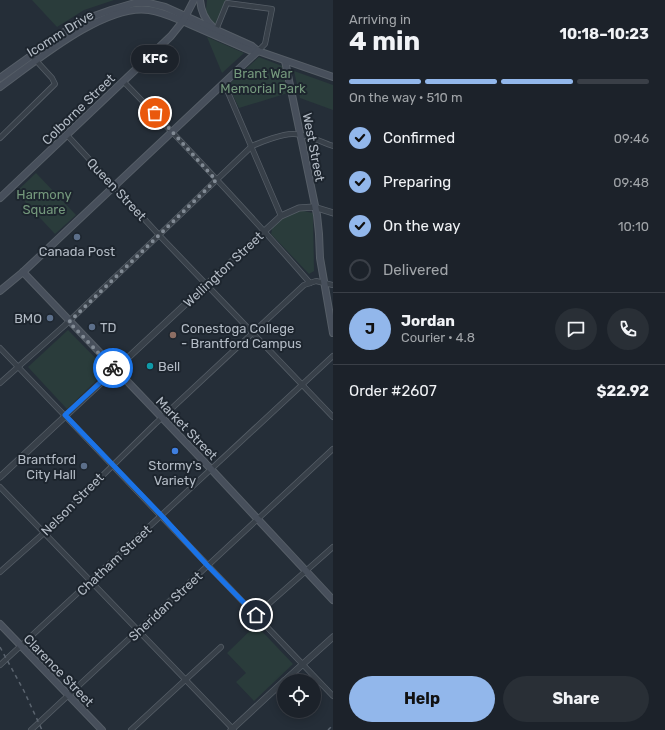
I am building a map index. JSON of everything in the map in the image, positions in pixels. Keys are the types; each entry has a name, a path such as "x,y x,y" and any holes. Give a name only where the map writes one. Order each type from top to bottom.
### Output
{"main road":[{"name":"Colborne Street","path":"0,198 171,36 185,19 194,0"},
{"path":"200,0 204,18 216,30"},
{"name":"Icomm Drive","path":"0,78 83,20 111,10 135,3 149,3 165,7 185,19"},
{"name":"Icomm Drive","path":"0,87 90,25 118,14 136,10 149,10 185,19"},
{"path":"185,19 216,30 252,46 258,51"},
{"path":"185,19 249,50 258,51 332,75"},
{"path":"0,291 23,272 258,51"},
{"name":"West Street","path":"285,61 319,234 320,258 333,333"},
{"name":"Market Street","path":"23,272 69,322 211,469 305,572 333,600"},
{"name":"Clarence Street","path":"0,624 102,730"}],"street":[{"path":"216,30 227,4 272,9 265,44 258,51"},
{"path":"0,138 55,84 52,78 31,55"},
{"path":"123,81 173,132 265,231 310,283 316,281 333,285"},
{"path":"224,83 281,216"},
{"path":"0,383 69,322 252,146 260,142 292,133 300,134 333,146"},
{"name":"Queen Street","path":"67,134 159,235 333,417"},
{"path":"314,207 333,213"},
{"name":"Wellington Street","path":"0,477 281,216 299,208 314,207"},
{"name":"Nelson Street","path":"0,572 44,533 112,465 252,333 304,285 310,283"},
{"path":"0,348 333,696"},
{"name":"Chatham Street","path":"0,665 333,356"},
{"name":"Sheridan Street","path":"31,730 333,449"},
{"path":"0,487 232,730 277,688"},
{"path":"256,615 333,547"},
{"path":"292,674 333,637"},
{"path":"131,730 222,647"}],"green space":[{"path":"32,0 114,0 84,10 57,27"},
{"path":"207,0 227,0 216,25 207,18"},
{"path":"207,37 244,53 222,73"},
{"name":"Brant War Memorial Park","path":"259,57 282,66 288,93 239,108 228,85"},
{"path":"294,71 333,85 333,110 300,98"},
{"name":"Harmony Square","path":"36,173 76,215 55,234 16,192"},
{"path":"300,210 313,213 314,271 309,274 271,234 273,225 283,218"},
{"path":"68,330 107,370 67,409 28,367"},
{"path":"256,625 293,664 282,674 277,674 277,679 254,701 236,682 246,673 227,653"}],"railway":[{"path":"0,647 24,691 42,730"},
{"path":"328,730 333,725"}],"way so far":[{"path":"113,368 69,322 216,180 155,113"}],"place":[{"name":"KFC","path":"155,113"},
{"name":"Canada Post","path":"77,237"},
{"name":"BMO","path":"50,318"},
{"name":"TD","path":"92,327"},
{"name":"Conestoga College - Brantford Campus","path":"173,335"},
{"name":"Bell","path":"150,366"},
{"name":"Stormy's Variety","path":"175,451"},
{"name":"Brantford City Hall","path":"84,466"}],"route":[{"path":"113,368 115,369 65,415 256,615"}]}
